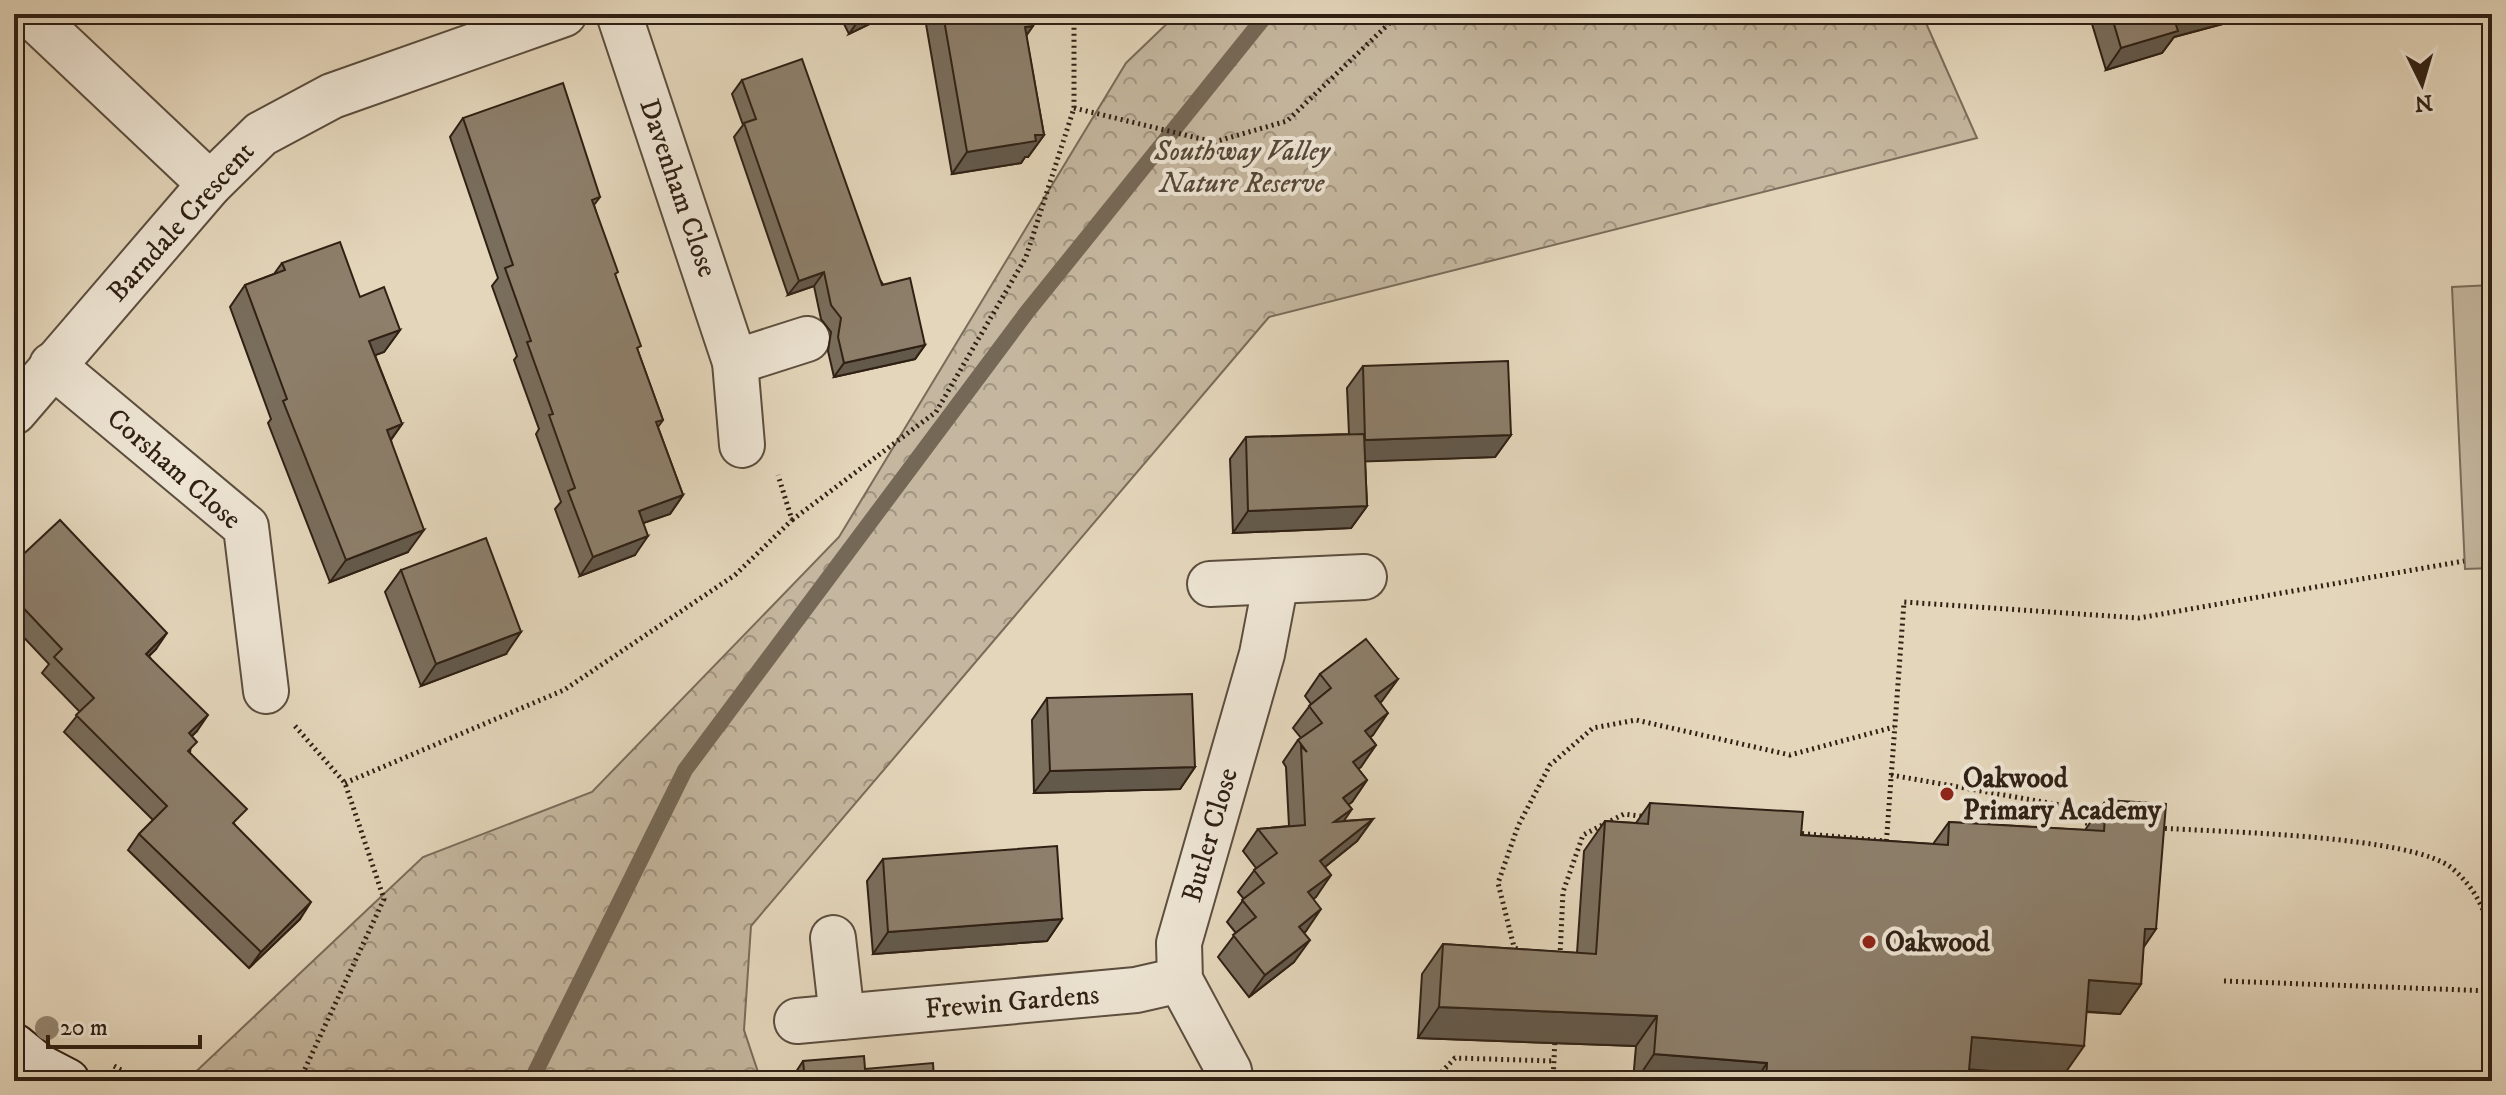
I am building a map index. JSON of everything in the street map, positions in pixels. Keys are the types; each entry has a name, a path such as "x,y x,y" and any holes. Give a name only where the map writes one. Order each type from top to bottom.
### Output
{"street":[{"path":"30,14 210,184"},
{"name":"Barndale Crescent","path":"14,412 210,184 261,134 332,96 564,14"},
{"name":"Davenham Close","path":"619,14 735,362 742,445"},
{"path":"735,362 807,339"},
{"name":"Corsham Close","path":"52,365 246,527 266,691"},
{"path":"1210,584 1364,577"},
{"name":"Butler Close","path":"1231,1081 1229,1071 1180,980 1179,943 1262,654 1276,581"},
{"path":"833,938 842,1017"},
{"name":"Frewin Gardens","path":"797,1021 1136,990 1180,980"},
{"path":"14,1046 40,1067 67,1081"}],"path":[{"path":"345,783 564,690 735,575 792,520 936,412 1026,257 1074,108 1074,14"},
{"path":"1074,108 1214,142 1287,121 1399,14"},
{"path":"742,445 768,442 792,520"},
{"path":"1885,857 1904,602 2139,618 2464,561"},
{"path":"266,691 345,783 384,899 303,1073 304,1081"},
{"path":"1526,955 1514,947 1498,883 1518,826 1550,765 1593,728 1636,720 1790,755 1894,727"},
{"path":"1891,775 2083,809 2084,823 2100,824"},
{"path":"1559,963 1563,892 1583,835 1624,814 1655,818"},
{"path":"2146,827 2393,846 2451,867 2484,905 2492,936"},
{"path":"1794,833 1886,841"},
{"path":"2224,981 2492,991"},
{"path":"1553,1081 1556,1033"},
{"path":"1433,1081 1455,1058 1554,1061"}],"green space":[{"name":"Southway Valley Nature Reserve","path":"1177,14 1922,14 1977,138 1269,317 751,926 744,1030 761,1081 186,1081 423,857 592,792 839,537 1126,63"},
{"path":"2492,285 2492,568 2465,569 2452,287"}],"building":[{"path":"943,14 1031,14 1033,26 1025,27 1044,135 1035,135 1036,141 967,152"},
{"path":"2111,14 2193,14 2174,19 2178,31 2121,48"},
{"path":"802,59 882,285 910,278 925,345 844,363 838,337 841,318 831,305 824,272 799,281 744,123 756,119 742,80"},
{"path":"563,83 600,197 592,200 641,346 637,348 663,420 656,422 683,495 639,511 648,536 593,557 568,491 575,488 527,342 531,341 505,268 513,265 463,118"},
{"path":"340,242 360,297 384,287 400,330 369,341 402,424 387,430 424,530 346,560 283,401 287,399 245,285 285,270 282,263"},
{"path":"1508,361 1511,435 1365,440 1363,366"},
{"path":"1364,434 1367,506 1248,511 1246,437"},
{"path":"60,520 167,633 146,654 208,715 189,733 197,742 188,751 247,809 233,823 311,902 261,952 139,834 167,806 76,715 94,698 54,657 62,649 14,598 14,563"},
{"path":"486,538 521,632 436,664 401,570"},
{"path":"1366,639 1398,679 1375,696 1388,713 1365,731 1376,745 1353,762 1367,780 1343,798 1352,809 1334,822 1373,819 1320,861 1331,875 1308,892 1321,909 1299,927 1310,940 1265,975 1233,935 1256,917 1242,900 1264,883 1254,870 1277,853 1258,829 1305,825 1301,746 1307,752 1298,740 1322,723 1309,706 1331,688 1320,674"},
{"path":"1192,694 1195,767 1050,771 1047,698"},
{"name":"Oakwood","path":"2106,800 2166,804 2156,929 2145,929 2141,984 2089,980 2084,1046 1972,1037 1968,1081 1766,1081 1767,1063 1654,1054 1657,1016 1439,1007 1443,944 1596,954 1605,821 1648,824 1650,803 1803,812 1801,835 1948,845 1949,822 2104,831"},
{"path":"1057,846 1062,919 888,932 883,859"},
{"path":"864,1056 865,1069 933,1063 934,1080 1006,1073 1007,1081 805,1081 803,1061"}],"waterway":[{"path":"531,1081 685,770 1027,312 1267,14"}],"place":[{"name":"Oakwood Primary Academy","path":"1947,794"},
{"name":"Oakwood","path":"1869,942"}]}
